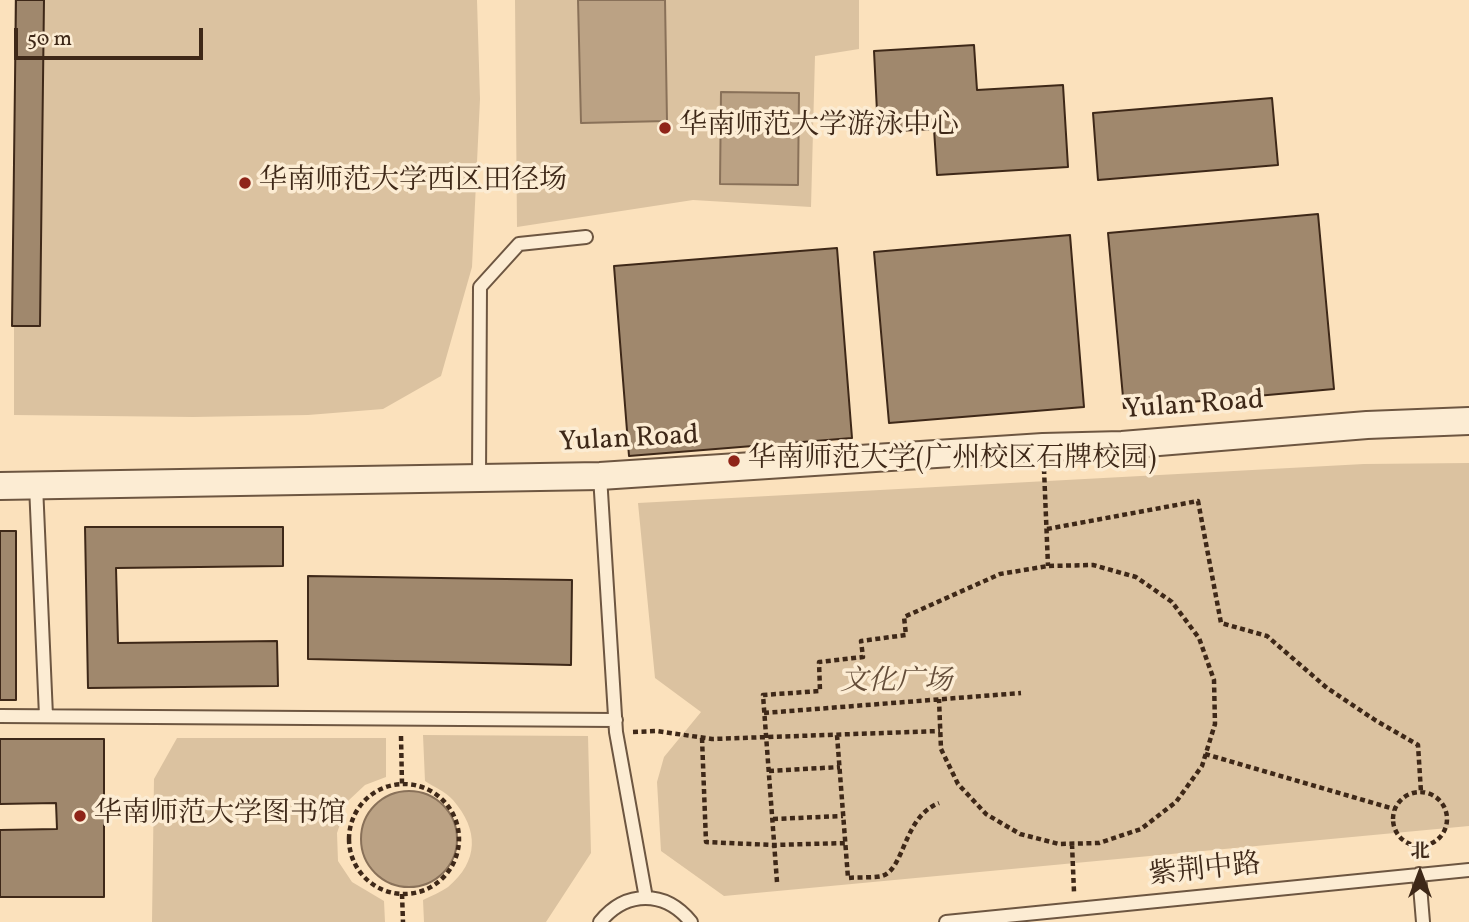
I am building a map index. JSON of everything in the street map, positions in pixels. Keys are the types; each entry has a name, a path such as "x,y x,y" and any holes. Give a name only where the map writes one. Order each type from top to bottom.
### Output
{"street":[{"name":"Yulan Road","path":"0,486 600,476 1043,447 1122,445 1367,425 1469,421"}],"lane":[{"path":"479,478 480,288 519,244 586,237"},
{"path":"600,476 616,726 646,898"},
{"path":"36,485 46,716"},
{"path":"0,716 401,718 616,726"},
{"name":"紫荆中路","path":"946,922 1075,916 1469,870"},
{"path":"1419,874 1423,922"},
{"path":"600,922 612,908 628,900 646,898 665,901 682,911 691,922"}],"path":[{"path":"1043,447 1048,566"},
{"path":"1047,529 1198,500 1221,624 1267,636 1327,688 1418,745 1421,792"},
{"path":"777,882 763,695 820,691 819,662 863,657 861,641 906,635 904,617 1000,574 1048,566 1093,565 1136,577 1172,603 1199,638 1214,680 1215,724 1202,766 1176,802 1141,829 1099,843 1059,844 1020,834 985,814 958,785 940,749 939,698"},
{"path":"764,713 1021,693"},
{"path":"401,718 402,785"},
{"path":"616,726 712,739 940,731"},
{"path":"837,735 848,878 882,876 894,868 917,818 939,803"},
{"path":"702,738 706,842 774,845 845,843"},
{"path":"1205,754 1394,809"},
{"path":"769,771 840,767"},
{"path":"420,786 436,794 449,806 457,822 460,839 457,857 449,872 436,885 420,892 402,894 386,891 371,883 359,871 351,856 351,823 370,796 386,788 420,786"},
{"path":"1421,792 1437,798 1442,804 1446,811 1446,828 1435,842 1418,847 1409,845 1396,834 1392,817 1394,809 1405,796 1421,792"},
{"path":"773,819 843,816"},
{"path":"1072,844 1075,916"},
{"path":"402,894 403,922"}],"green space":[{"name":"华南师范大学西区田径场","path":"14,0 477,0 480,99 472,267 441,376 383,409 308,415 193,417 14,415"},
{"name":"华南师范大学游泳中心","path":"515,0 859,0 859,49 815,56 811,207 693,200 517,227"},
{"name":"文化广场","path":"1469,463 1469,826 724,896 661,851 657,782 664,757 701,712 655,678 638,503 1364,464"},
{"path":"423,735 588,736 591,853 546,922 424,922 423,900 445,889 458,877 466,867 472,845 468,823 462,811 450,797 425,781"},
{"path":"177,738 386,738 386,777 365,785 348,801 337,833 338,861 352,882 384,901 385,922 152,922 154,779"}],"shaded area":[{"path":"578,0 665,0 667,121 581,123"},
{"path":"721,92 799,93 798,185 720,184"},
{"path":"409,791 427,795 443,805 453,821 457,839 453,857 443,873 427,883 409,887 391,883 375,873 365,857 361,839 365,821 375,805 391,795"}],"building":[{"path":"16,0 44,0 40,326 12,326"},
{"path":"974,45 977,90 1063,85 1068,167 937,175 934,129 878,132 874,51"},
{"path":"1272,98 1278,165 1098,180 1093,113"},
{"path":"1318,214 1334,389 1124,408 1108,233"},
{"path":"1070,235 1084,407 889,423 874,252"},
{"path":"837,248 852,438 629,456 614,266"},
{"path":"85,527 283,527 283,566 116,568 118,643 277,641 278,686 88,688"},
{"path":"0,531 16,531 16,700 0,700"},
{"path":"308,576 572,580 571,665 308,659"},
{"name":"华南师范大学图书馆","path":"0,739 104,739 104,897 0,897 0,830 57,829 56,803 0,804"}],"place":[{"name":"华南师范大学游泳中心","path":"665,128"},
{"name":"华南师范大学西区田径场","path":"245,183"},
{"name":"华南师范大学(广州校区石牌校园)","path":"734,461"},
{"name":"华南师范大学图书馆","path":"80,816"}]}
